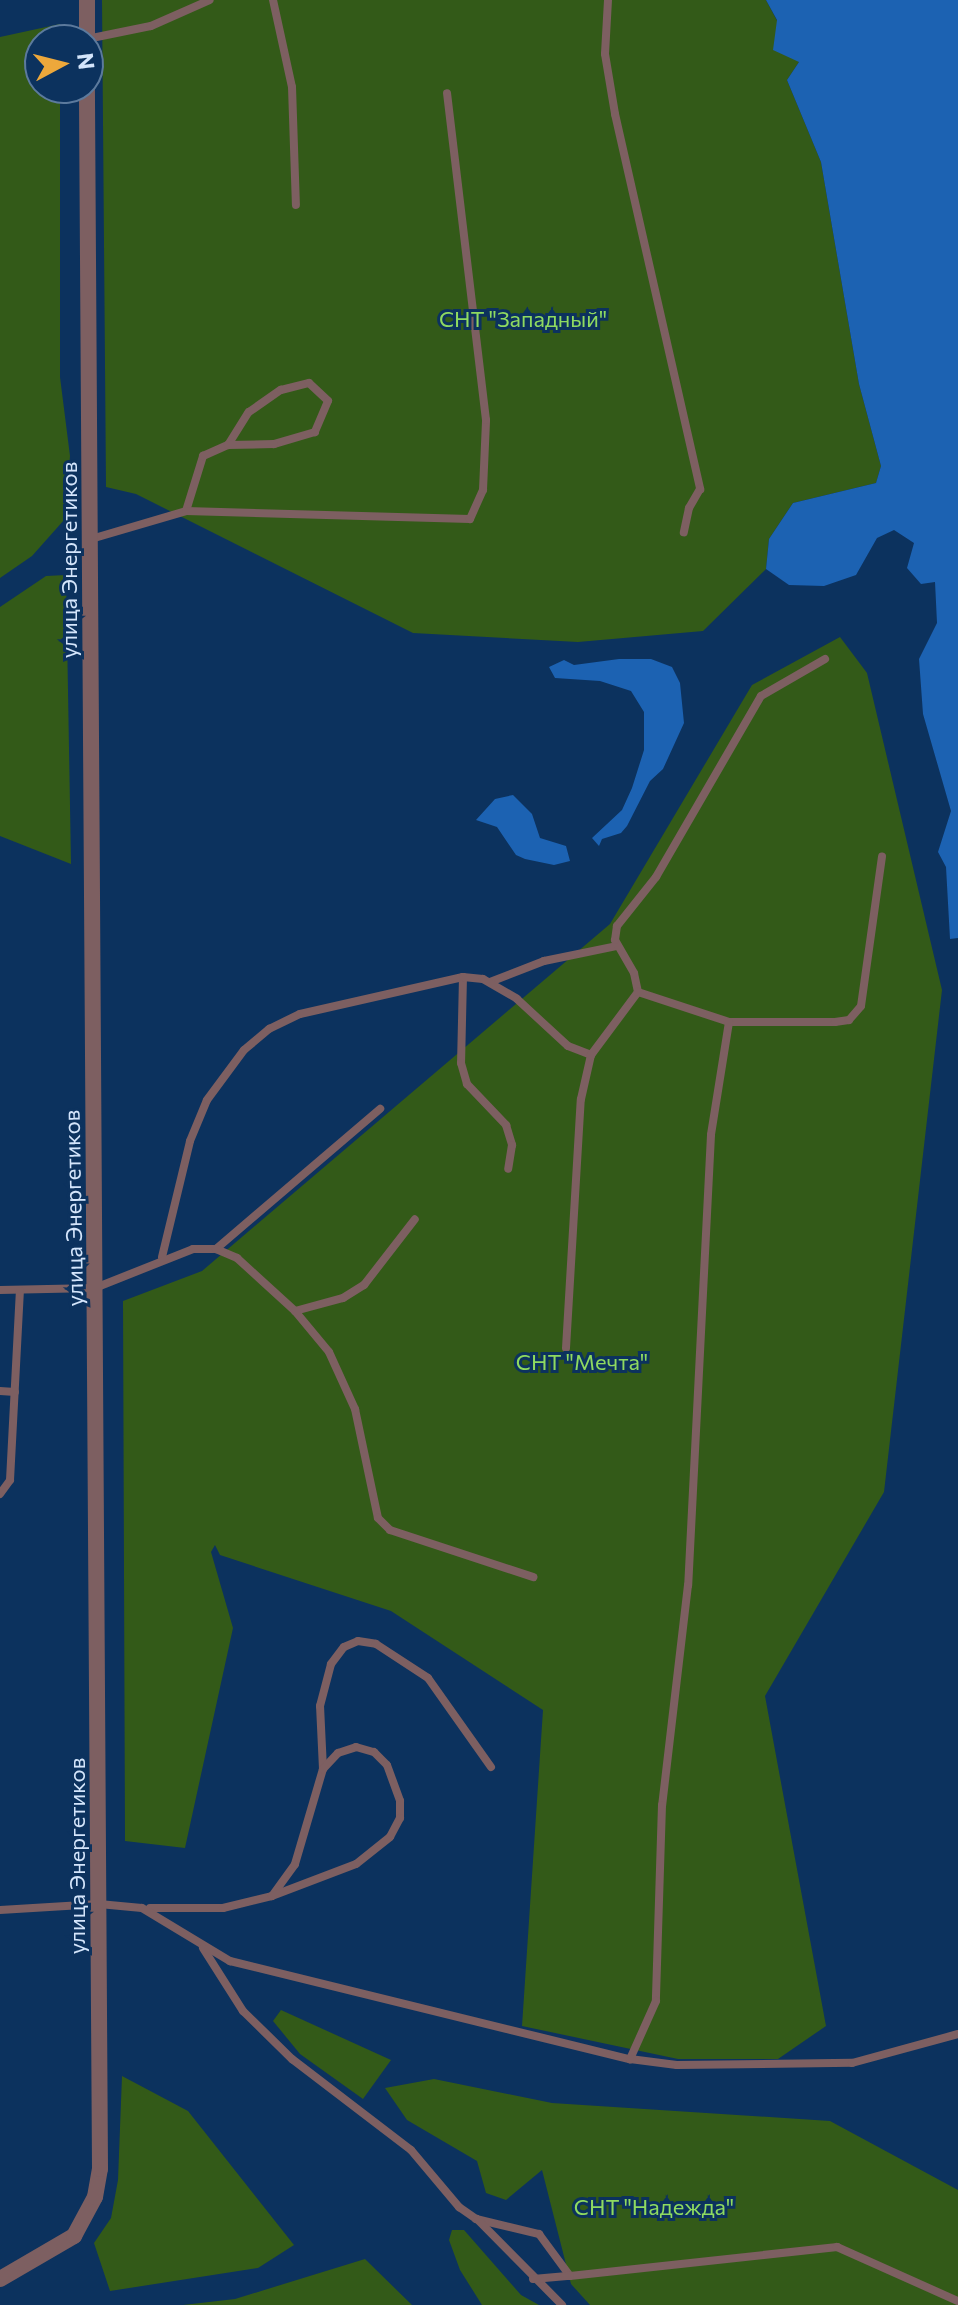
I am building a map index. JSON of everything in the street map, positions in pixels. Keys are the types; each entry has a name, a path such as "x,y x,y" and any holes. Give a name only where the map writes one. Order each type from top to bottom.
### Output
{"street":[{"path":"87,0 87,24"},
{"name":"улица Энергетиков","path":"0,2279 74,2236 95,2197 101,2087 87,104"}],"lane":[{"path":"104,36 151,26 210,0"},
{"path":"273,0 292,87 296,205"},
{"path":"608,0 605,54 615,114 700,489 689,508 684,532"},
{"path":"90,539 186,511 470,519 483,490 486,420 447,93"},
{"path":"186,511 203,456 228,445 274,444 315,432 328,401 309,383 281,390 249,412 228,445"},
{"path":"566,1348 581,1099 591,1055 638,992 634,973 617,946 617,926 656,877 750,711 774,686 825,659"},
{"path":"638,992 729,1022 849,1020 861,1006 882,856"},
{"path":"490,982 544,961 617,946"},
{"path":"162,1257 190,1141 207,1100 244,1050 269,1029 300,1014 463,977 490,982 517,999 568,1046 591,1055"},
{"path":"463,977 461,1063 467,1084 506,1125 512,1145 508,1169"},
{"path":"630,2059 656,2001 662,1805 688,1585 711,1135 729,1022"},
{"path":"216,1249 380,1109"},
{"path":"295,1311 343,1298 364,1285 415,1219"},
{"path":"0,1290 95,1288 162,1257 216,1249 237,1258 295,1311 343,1378 378,1518 390,1530 533,1577"},
{"path":"0,1494 10,1480 20,1291"},
{"path":"0,1391 15,1392"},
{"path":"272,1896 295,1864 323,1769 320,1706 331,1664 344,1647 358,1641 376,1644 428,1678 491,1767"},
{"path":"0,1910 99,1904 142,1908 223,1908 272,1896 356,1864 390,1837 400,1818 395,1781 374,1752 356,1747 338,1753 323,1769"},
{"path":"142,1908 203,1948 230,1961 630,2059 677,2065 852,2063 958,2034"},
{"path":"203,1948 243,2011 292,2059 411,2150 459,2207 476,2219 562,2305"},
{"path":"476,2219 539,2234 570,2276"},
{"path":"533,2279 837,2247 958,2301"}],"green space":[{"name":"СНТ \"Западный\"","path":"102,0 766,0 799,62 787,80 821,162 859,384 881,466 876,483 793,503 769,539 766,569 703,631 578,642 413,633 136,494 106,487"},
{"path":"24,32 24,104 60,104 60,377 70,456 64,520 32,556 0,578 0,37"},
{"path":"66,575 71,864 0,836 0,607 46,576"},
{"name":"СНТ \"Мечта\"","path":"840,637 867,673 942,990 884,1492 765,1696 826,2026 778,2059 678,2059 522,2026 543,1710 391,1611 220,1555 215,1545 211,1552 233,1628 185,1848 125,1841 123,1301 202,1271 610,924 752,685"},
{"path":"281,2010 391,2060 363,2099 300,2054 273,2021"},
{"path":"122,2076 188,2111 294,2245 258,2268 110,2291 94,2243 111,2218 118,2180"},
{"name":"СНТ \"Надежда\"","path":"434,2079 552,2103 830,2121 958,2190 958,2305 590,2305 571,2284 542,2170 506,2200 486,2193 477,2161 407,2120 385,2088"},
{"path":"452,2230 464,2230 521,2295 539,2305 482,2305 460,2270 449,2240"},
{"path":"365,2259 412,2305 183,2305 235,2299"}],"water":[{"path":"766,0 958,0 958,938 950,939 946,867 938,852 951,811 923,714 919,659 937,623 935,582 921,584 907,568 914,543 894,530 877,538 856,575 824,586 789,585 766,569 769,539 793,503 876,483 881,466 859,384 821,162 787,80 799,62 773,50 777,20"},
{"path":"619,659 651,659 672,667 680,683 684,723 663,769 650,781 627,826 621,833 602,839 599,846 592,838 622,810 632,788 644,750 644,712 631,691 600,681 555,678 549,667 564,660 574,665"},
{"path":"513,795 532,814 540,838 566,846 570,861 554,865 525,859 516,855 497,827 476,820 495,799"}]}
